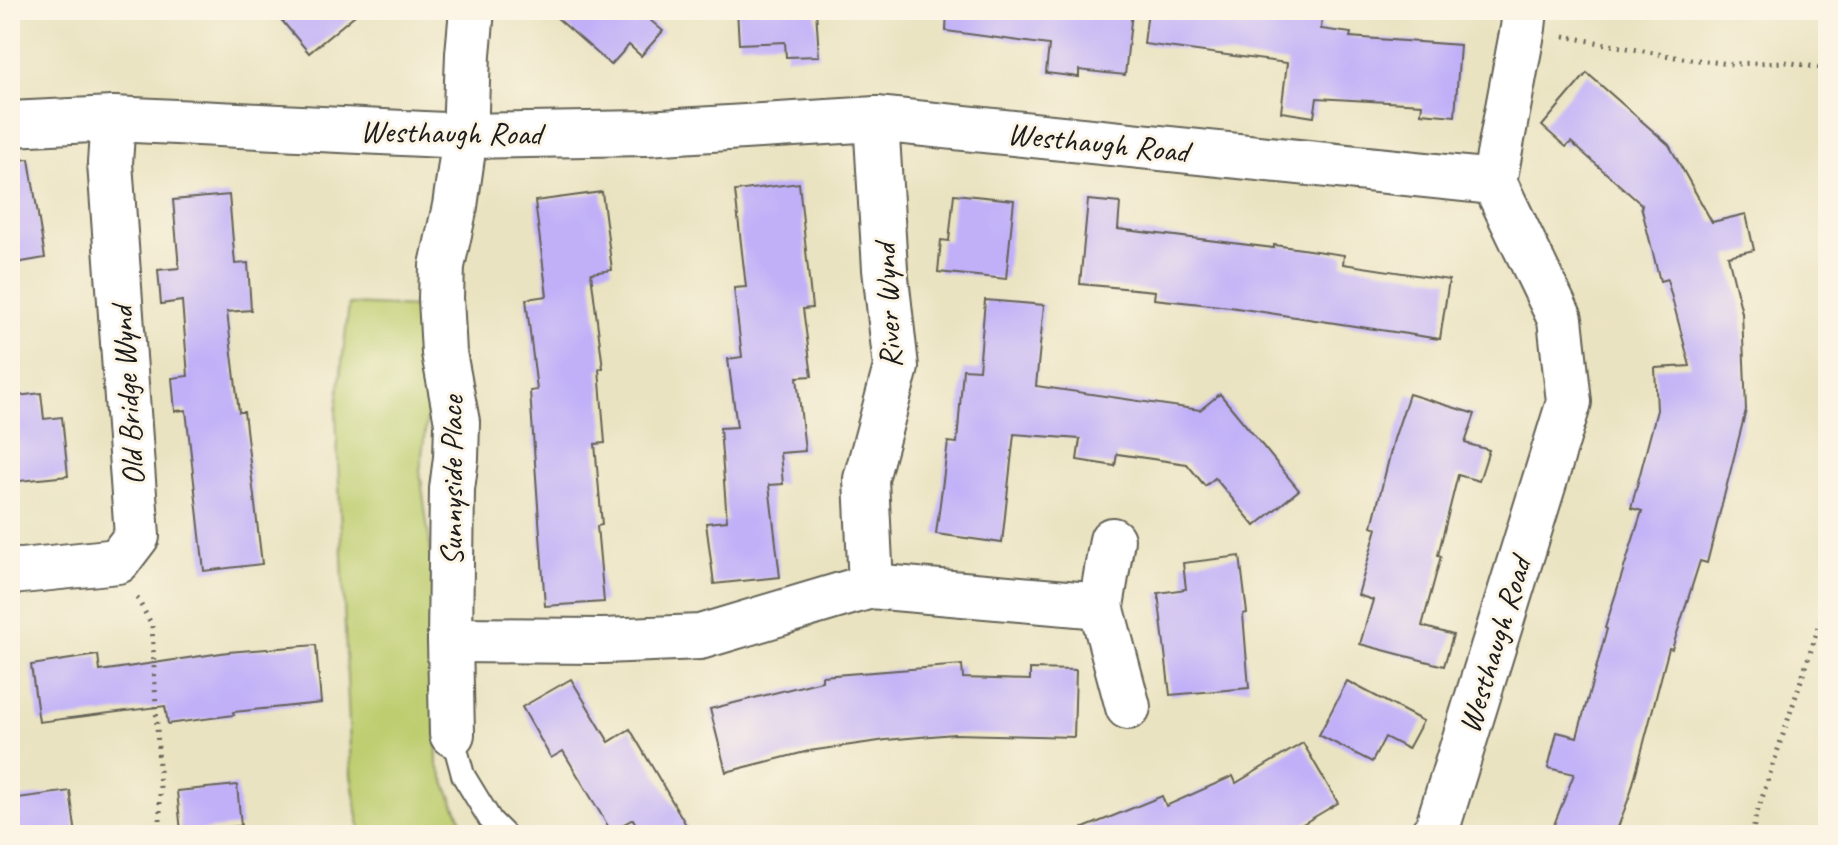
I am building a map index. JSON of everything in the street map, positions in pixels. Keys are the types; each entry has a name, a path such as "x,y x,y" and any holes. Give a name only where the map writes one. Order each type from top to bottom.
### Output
{"street":[{"name":"Sunnyside Place","path":"452,734 452,489 457,422 444,353 441,298 442,266 465,136 472,10"},
{"path":"1494,182 1524,19"},
{"name":"Westhaugh Road","path":"10,124 113,119 465,136 646,133 876,119 1494,182 1560,319 1569,402 1436,832 1432,835"},
{"name":"Old Bridge Wynd","path":"113,119 110,163 137,536 118,561"},
{"name":"River Wynd","path":"871,586 866,479 896,367 885,269 876,119"},
{"path":"1112,540 1101,606 1128,707"},
{"path":"11,572 118,561"},
{"path":"450,640 603,641 700,637 871,586 1101,606"}],"lane":[{"path":"452,734 463,775 491,821 505,835"}],"path":[{"path":"1524,19 1702,60 1729,64 1786,62 1828,69"},
{"path":"118,561 152,625 160,835"},
{"path":"1753,835 1755,819 1828,599"}],"green space":[{"path":"349,304 418,307 431,387 420,471 433,568 437,764 468,835 361,835 351,775 336,412"}],"building":[{"path":"273,10 361,10 309,53"},
{"path":"548,10 659,10 650,20 663,31 641,56 629,45 611,65"},
{"path":"737,10 816,10 819,56 786,57 785,42 739,44"},
{"path":"947,10 1132,12 1125,75 1079,70 1079,77 1046,73 1049,45 946,31"},
{"path":"1148,10 1323,10 1321,29 1351,33 1350,37 1460,45 1455,116 1421,113 1422,104 1317,98 1314,117 1281,112 1287,63 1144,44"},
{"path":"1587,73 1669,145 1712,222 1746,214 1754,250 1728,256 1742,313 1746,410 1707,563 1700,561 1672,649 1669,648 1630,795 1615,835 1550,835 1574,774 1548,768 1557,732 1577,737 1605,628 1642,511 1631,508 1657,410 1655,368 1690,366 1667,279 1660,281 1642,205 1571,142 1566,147 1542,126"},
{"path":"29,159 45,258 10,264 10,161"},
{"path":"799,183 812,308 803,309 812,376 797,377 805,451 780,453 783,484 769,485 780,577 714,584 706,523 727,521 720,428 737,427 728,359 742,357 734,288 746,287 735,191"},
{"path":"602,192 612,270 591,273 603,368 599,369 605,443 595,444 602,525 597,526 604,602 545,606 530,391 537,390 526,299 547,296 535,201"},
{"path":"954,194 1014,200 1006,279 938,272 941,240 949,241"},
{"path":"229,195 235,264 248,263 251,310 227,312 239,412 244,412 262,564 204,571 186,410 175,411 172,378 188,376 182,301 161,304 158,270 179,268 173,200"},
{"path":"1088,200 1120,203 1118,229 1344,255 1343,264 1449,280 1440,339 1230,307 1154,299 1155,291 1080,284"},
{"path":"985,300 1044,305 1036,386 1200,410 1220,394 1299,490 1255,526 1215,478 1205,486 1187,464 1117,454 1115,466 1077,460 1080,439 1014,434 1002,543 936,534 948,442 957,443 963,369 979,370"},
{"path":"41,393 44,419 62,417 68,476 10,482 10,397"},
{"path":"1409,394 1475,414 1465,443 1489,450 1479,481 1458,475 1422,626 1453,635 1444,666 1360,644 1373,600 1358,595 1377,528 1372,526 1394,439"},
{"path":"1240,556 1247,613 1243,614 1249,688 1170,695 1158,593 1186,589 1183,563"},
{"path":"316,645 321,703 233,712 234,715 168,724 165,706 39,722 31,665 98,655 100,671 228,652"},
{"path":"962,665 963,678 1030,680 1030,669 1076,670 1074,737 954,734 886,740 809,751 726,772 710,709 822,681 822,676"},
{"path":"571,679 609,742 630,729 692,835 642,835 633,819 611,831 563,751 551,758 522,707"},
{"path":"1347,681 1423,721 1408,749 1385,737 1372,762 1319,735"},
{"path":"1303,743 1338,803 1284,835 1069,835 1162,796 1166,806 1233,776 1236,783"},
{"path":"237,785 241,826 181,832 177,791"},
{"path":"70,791 76,835 12,835 10,799"}]}
